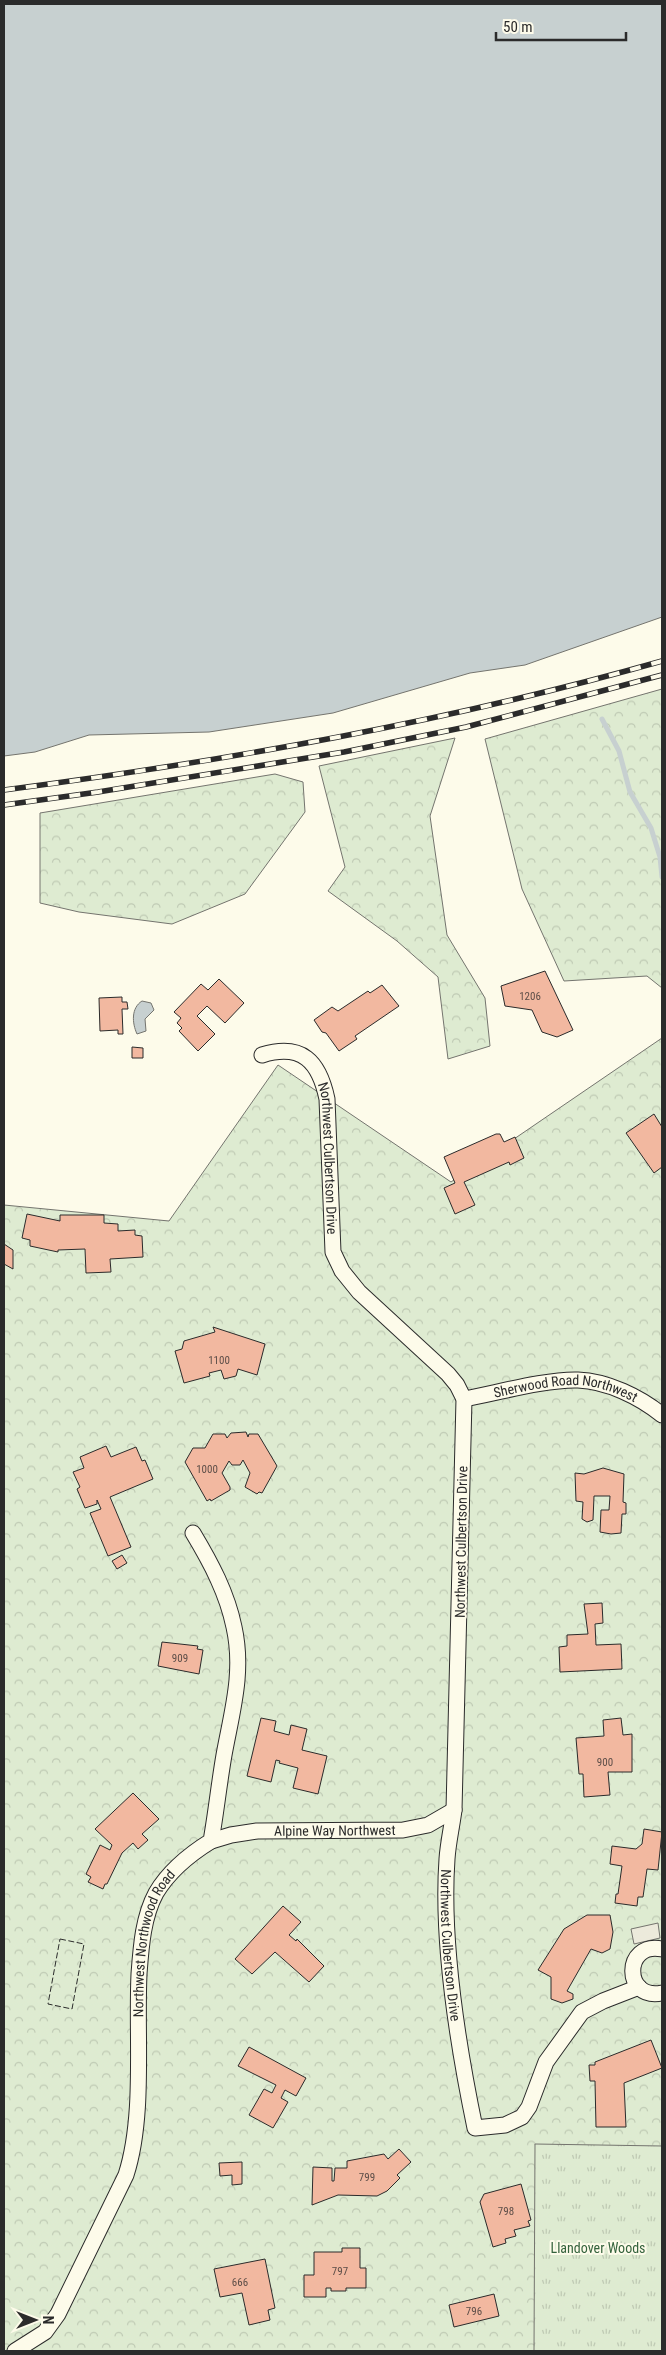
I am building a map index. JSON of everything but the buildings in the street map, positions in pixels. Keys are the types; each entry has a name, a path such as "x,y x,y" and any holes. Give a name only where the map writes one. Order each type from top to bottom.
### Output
{"street":[{"name":"Northwest Culbertson Drive","path":"262,1054 284,1051 305,1055 315,1066 323,1080 327,1099 333,1252 342,1271 359,1292 448,1374 458,1385 464,1399 454,1810 447,1858 450,1966 465,2075 475,2128 504,2125 522,2117 546,2062 582,2012 603,2001 639,1987"},
{"name":"Sherwood Road Northwest","path":"464,1399 578,1380 601,1384 628,1394 651,1406 662,1415"},
{"path":"193,1533 210,1562 228,1606 234,1629 238,1659 237,1693 224,1756 212,1841"},
{"name":"Alpine Way Northwest","path":"212,1841 231,1834 257,1831 404,1830 428,1825 454,1810"},
{"name":"Northwest Northwood Road","path":"16,2351 45,2332 58,2314 126,2175 133,2153 136,2130 140,1952 146,1920 156,1893 175,1869 194,1852 212,1841"},
{"path":"662,1949 649,1948 635,1959 633,1977 639,1987 649,1993 662,1993"}],"green space":[{"path":"662,689 662,988 647,976 564,981 522,889 485,739"},
{"path":"455,738 430,816 447,935 485,998 490,1046 448,1059 438,977 397,941 328,891 345,867 319,766"},
{"path":"275,774 303,782 305,812 245,894 172,924 79,912 40,903 40,813"},
{"path":"662,1038 662,2351 4,2351 4,1205 169,1221 278,1065 451,1182"},
{"name":"Llandover Woods","path":"535,2144 662,2146 662,2351 534,2351"}],"shaded area":[{"path":"4,4 662,4 662,617 525,665 470,673 333,713 209,732 89,735 35,752 4,756"},
{"path":"142,1001 151,1003 154,1010 145,1019 146,1031 137,1034 134,1025 134,1012"},
{"path":"658,1923 660,1938 634,1944 631,1929"}],"waterway":[{"path":"602,719 619,751 630,792 651,828 660,857 662,877"}],"railway":[{"path":"4,790 87,779 336,738 500,703 662,661"},
{"path":"4,805 98,792 344,752 466,727 662,675"}],"fence":[{"path":"60,1939 84,1944 72,2009 48,2004 60,1939"}]}
